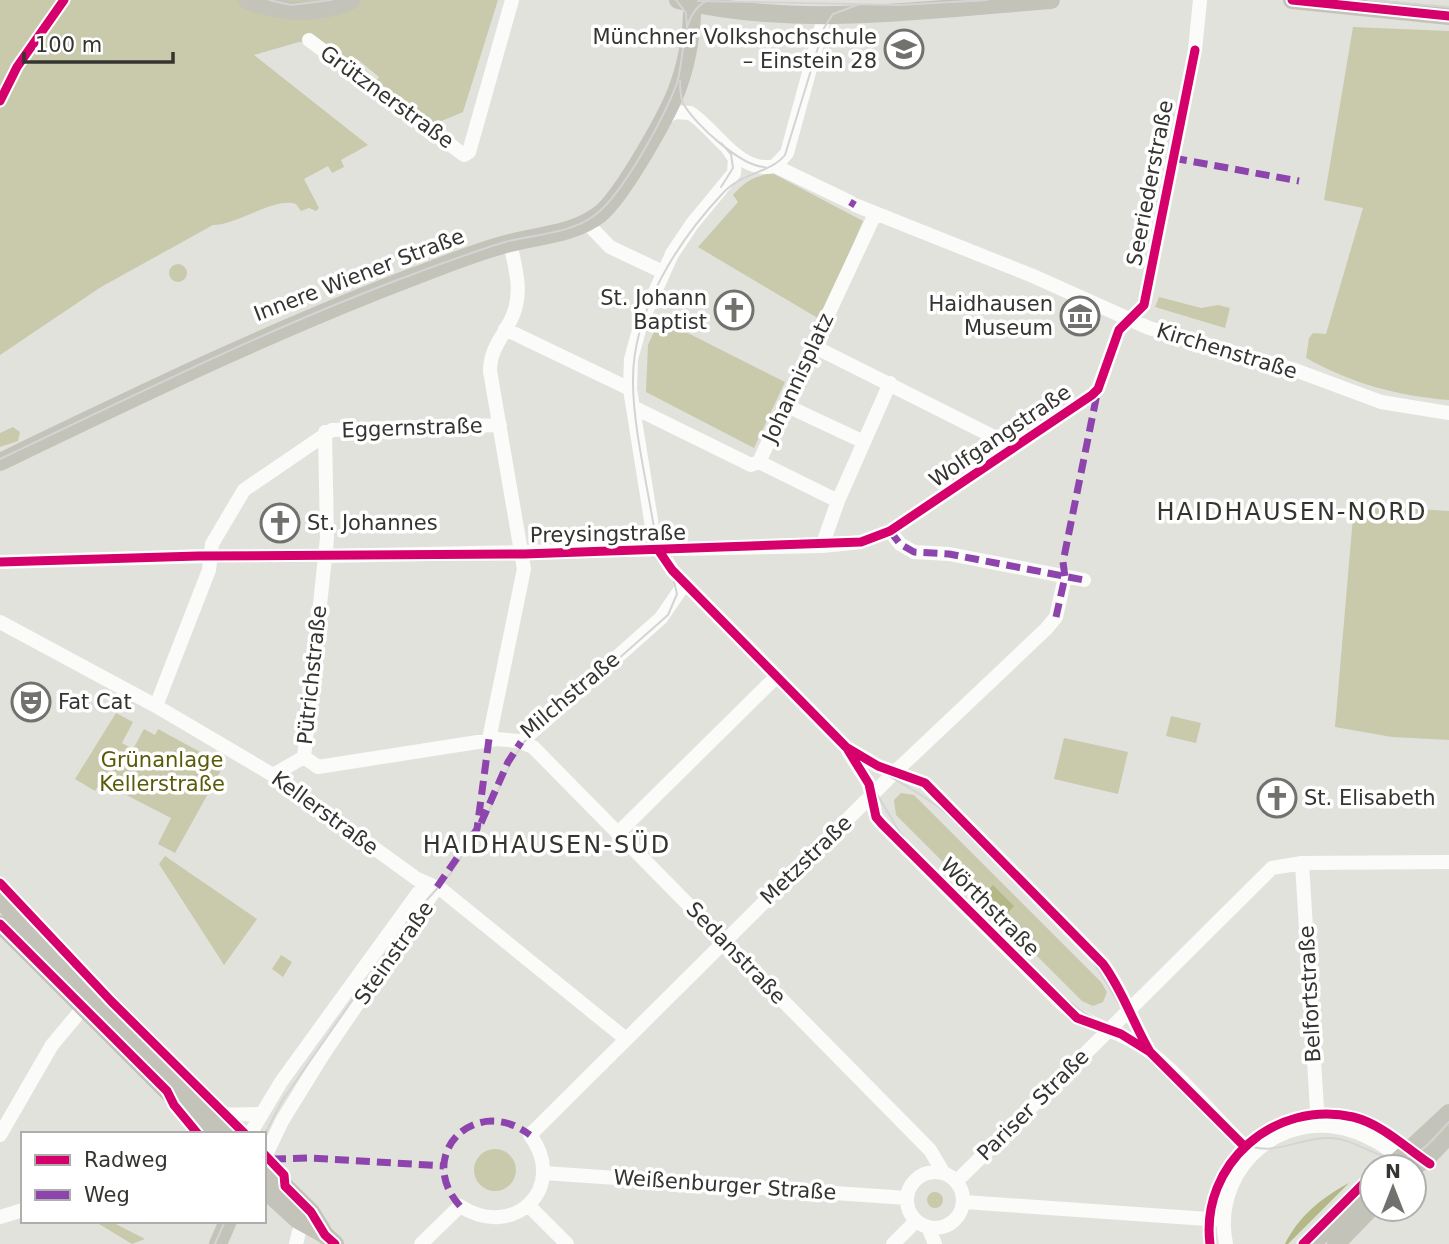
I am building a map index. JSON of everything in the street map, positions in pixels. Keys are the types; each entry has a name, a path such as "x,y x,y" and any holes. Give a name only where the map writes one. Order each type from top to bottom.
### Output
{"main road":[{"path":"247,0 276,9 298,12 319,10 352,0"},
{"path":"687,1 722,10 825,14 954,11 1051,0"},
{"path":"1293,0 1449,16"},
{"name":"Innere Wiener Straße","path":"0,462 275,331 449,263 510,243 567,231 587,223 603,211 622,190 678,86 687,1"},
{"path":"0,900 232,1132"},
{"path":"0,924 208,1132"},
{"path":"1415,1153 1449,1113"},
{"path":"1428,1156 1449,1135"},
{"path":"266,1168 312,1212 330,1239"},
{"path":"266,1191 298,1220 330,1239"},
{"path":"1312,1244 1358,1198"},
{"path":"1336,1244 1358,1222"},
{"path":"218,1244 227,1223"}],"street":[{"name":"Grütznerstraße","path":"309,40 464,155 469,152 512,0"},
{"name":"Seeriederstraße","path":"1130,318 1144,305 1193,60 1200,0"},
{"path":"722,189 744,175 774,166 787,153 825,14"},
{"name":"Kirchenstraße","path":"678,86 683,103 694,116 727,147 750,162 774,166 875,214 1033,276 1149,328 1294,370 1381,402 1449,412"},
{"path":"660,121 677,112 694,116"},
{"path":"659,551 653,533 630,388 635,339 663,272 683,235 722,189 735,167 734,157 727,147"},
{"name":"Johannisplatz","path":"633,407 751,465 758,462 875,214"},
{"path":"587,223 610,247 663,272"},
{"path":"489,739 522,579 524,554 490,360 497,341 514,314 518,288 510,243"},
{"name":"Wolfgangstraße","path":"890,531 1095,392 1119,330 1130,318"},
{"path":"505,329 630,388"},
{"path":"813,346 1014,447"},
{"path":"822,546 838,500 890,383"},
{"path":"785,405 864,442"},
{"name":"Eggernstraße","path":"324,432 357,428 500,425"},
{"path":"156,706 209,570 212,544 244,490 324,432"},
{"name":"Pütrichstraße","path":"273,775 304,757 325,556 324,432"},
{"path":"758,462 838,500"},
{"path":"890,531 900,544 914,552 949,554 1084,580"},
{"name":"Preysingstraße","path":"325,556 822,546 861,542 890,531"},
{"name":"Wörthstraße","path":"659,551 685,583 846,747 872,795 876,817 882,824 1077,1018 1108,1030 1150,1052"},
{"path":"0,562 209,556"},
{"name":"Metzstraße","path":"544,1173 542,1157 530,1135 894,772 1046,629 1056,617 1065,577"},
{"name":"Milchstraße","path":"304,757 318,767 489,739 521,742 661,618 685,583"},
{"name":"Kellerstraße","path":"0,622 156,706 273,775 417,879 437,887 626,1038"},
{"path":"618,833 777,676"},
{"name":"Sedanstraße","path":"521,742 533,747 930,1150 943,1172"},
{"name":"Wörthstraße","path":"846,747 894,772 915,777 925,783 1102,964 1121,992 1127,1011 1150,1052 1252,1153"},
{"name":"Pariser Straße","path":"957,1181 1263,873 1282,864 1449,862"},
{"name":"Belfortstraße","path":"1302,863 1318,1126"},
{"name":"Steinstraße","path":"251,1132 259,1114 418,893 437,887"},
{"name":"Steinstraße","path":"266,1155 282,1121 324,1053 437,887"},
{"path":"0,1135 51,1045 83,1007"},
{"path":"216,1115 259,1114"},
{"path":"1226,1244 1222,1220 1234,1180 1252,1153 1276,1136 1318,1126 1356,1132 1387,1153"},
{"path":"893,1244 922,1224 938,1228 956,1219 964,1202 957,1181 943,1172 935,1171 919,1176 907,1198 911,1214 922,1224 935,1244"},
{"path":"421,1244 460,1206 473,1215 492,1219 511,1216 528,1205 537,1194 544,1173"},
{"name":"Weißenburger Straße","path":"544,1173 907,1198"},
{"path":"964,1202 1222,1220"},
{"path":"528,1205 567,1244"},
{"path":"0,1217 21,1211"},
{"path":"296,1244 300,1228 298,1220"}],"green space":[{"path":"0,0 498,0 463,112 432,125 375,83 379,77 357,59 352,65 324,43 299,42 254,55 368,145 341,160 344,167 332,173 328,166 304,179 319,208 316,211 309,208 301,211 296,204 278,204 223,224 213,225 101,287 0,355"},
{"path":"1353,27 1449,31 1449,400 1375,387 1340,375 1306,358 1309,338 1313,333 1326,334 1363,208 1324,200"},
{"path":"772,173 863,221 821,320 698,247 738,202 733,195 737,190 750,180"},
{"path":"178,264 184,267 187,273 184,279 178,282 172,279 169,273 172,267"},
{"path":"1159,297 1201,308 1218,305 1230,308 1225,328 1155,307"},
{"path":"660,319 785,382 754,448 646,392 648,345"},
{"path":"13,427 20,432 18,441 0,447 0,433"},
{"path":"1354,505 1449,511 1449,740 1392,737 1335,727"},
{"name":"Grünanlage Kellerstraße","path":"116,713 133,722 122,743 133,749 144,729 155,735 158,729 224,765 175,853 158,844 171,818 101,782 95,791 75,779"},
{"path":"1171,716 1201,723 1196,743 1166,736"},
{"path":"1064,738 1128,752 1118,794 1054,779"},
{"path":"901,793 914,795 1101,982 1107,992 1103,1002 1093,1006 1082,1001 896,815 894,800"},
{"path":"165,856 257,919 224,965 159,864"},
{"path":"281,955 292,962 283,977 272,969"},
{"path":"495,1149 510,1155 516,1170 510,1185 495,1191 480,1185 474,1170 480,1155"},
{"path":"932,1192 938,1192 943,1200 941,1206 932,1208 927,1203 927,1197"},
{"path":"97,1223 114,1223 145,1239 132,1244"}],"shaded area":[{"path":"993,885 1014,906 1005,916 983,895"},
{"path":"1349,1183 1285,1244 1297,1225 1312,1209"}],"tram line":[{"path":"269,0 291,5 331,0"},
{"path":"676,0 686,13 687,28"},
{"path":"0,459 198,365 349,299 505,242 575,226 595,215 630,174 662,117 676,86 687,26 698,7 708,0"},
{"path":"698,1 899,5 987,0"},
{"path":"1368,0 1449,7"},
{"path":"857,5 833,14 824,28 785,155 772,166 739,181 723,193 689,233 660,280 649,304 640,330 633,382 638,438 655,534 661,551 673,568 854,752 947,814 1093,961 1140,1038 1246,1144 1267,1149 1331,1138 1341,1139 1388,1157 1408,1157 1420,1151 1449,1122"},
{"path":"680,81 683,103 697,122 744,160 765,167"},
{"path":"721,143 731,154 733,168 721,187"},
{"path":"266,1132 282,1101 407,922 451,873 483,824 510,764 524,742 668,615 677,594 671,568"},
{"path":"857,761 912,848 1054,991 1085,1013 1136,1042"},
{"path":"215,1244 224,1223"}],"marked path":[{"path":"1173,158 1299,181"},
{"path":"850,202 855,205"},
{"path":"1056,617 1065,577 1063,562 1098,389"},
{"path":"890,531 900,544 914,552 949,554 1084,580"},
{"path":"437,887 477,829 489,739"},
{"path":"481,823 508,762 521,742"},
{"path":"460,1206 448,1187 444,1167 447,1150 457,1136 472,1126 489,1121 509,1124 530,1135"},
{"path":"272,1159 311,1158 444,1166"}],"cycle path":[{"path":"0,101 17,67 64,0"},
{"path":"1292,0 1449,16"},
{"path":"0,562 198,556 524,554 861,542 890,531 1098,389 1119,330 1144,305 1195,50"},
{"path":"659,551 672,570 846,747 878,766 925,783 1103,964 1150,1052"},
{"path":"848,750 869,784 876,817 882,824 1077,1018 1121,1034 1150,1052 1244,1146"},
{"path":"0,883 111,1001 243,1132"},
{"path":"0,924 167,1091 174,1105 196,1132"},
{"path":"1210,1244 1210,1215 1217,1188 1230,1164 1248,1144 1271,1128 1296,1118 1324,1114 1364,1120 1430,1164"},
{"path":"266,1156 284,1175 285,1186 311,1212 325,1235 335,1244"},
{"path":"1303,1244 1358,1189"}],"place":[{"name":"Münchner Volkshochschule – Einstein 28","path":"904,49"},
{"name":"St. Johann Baptist","path":"734,310"},
{"name":"Haidhausen Museum","path":"1080,316"},
{"name":"St. Johannes","path":"280,523"},
{"name":"Fat Cat","path":"31,702"},
{"name":"St. Elisabeth","path":"1277,798"}],"district":[{"name":"HAIDHAUSEN-NORD","path":"1292,512"},
{"name":"HAIDHAUSEN-SÜD","path":"547,845"}]}
